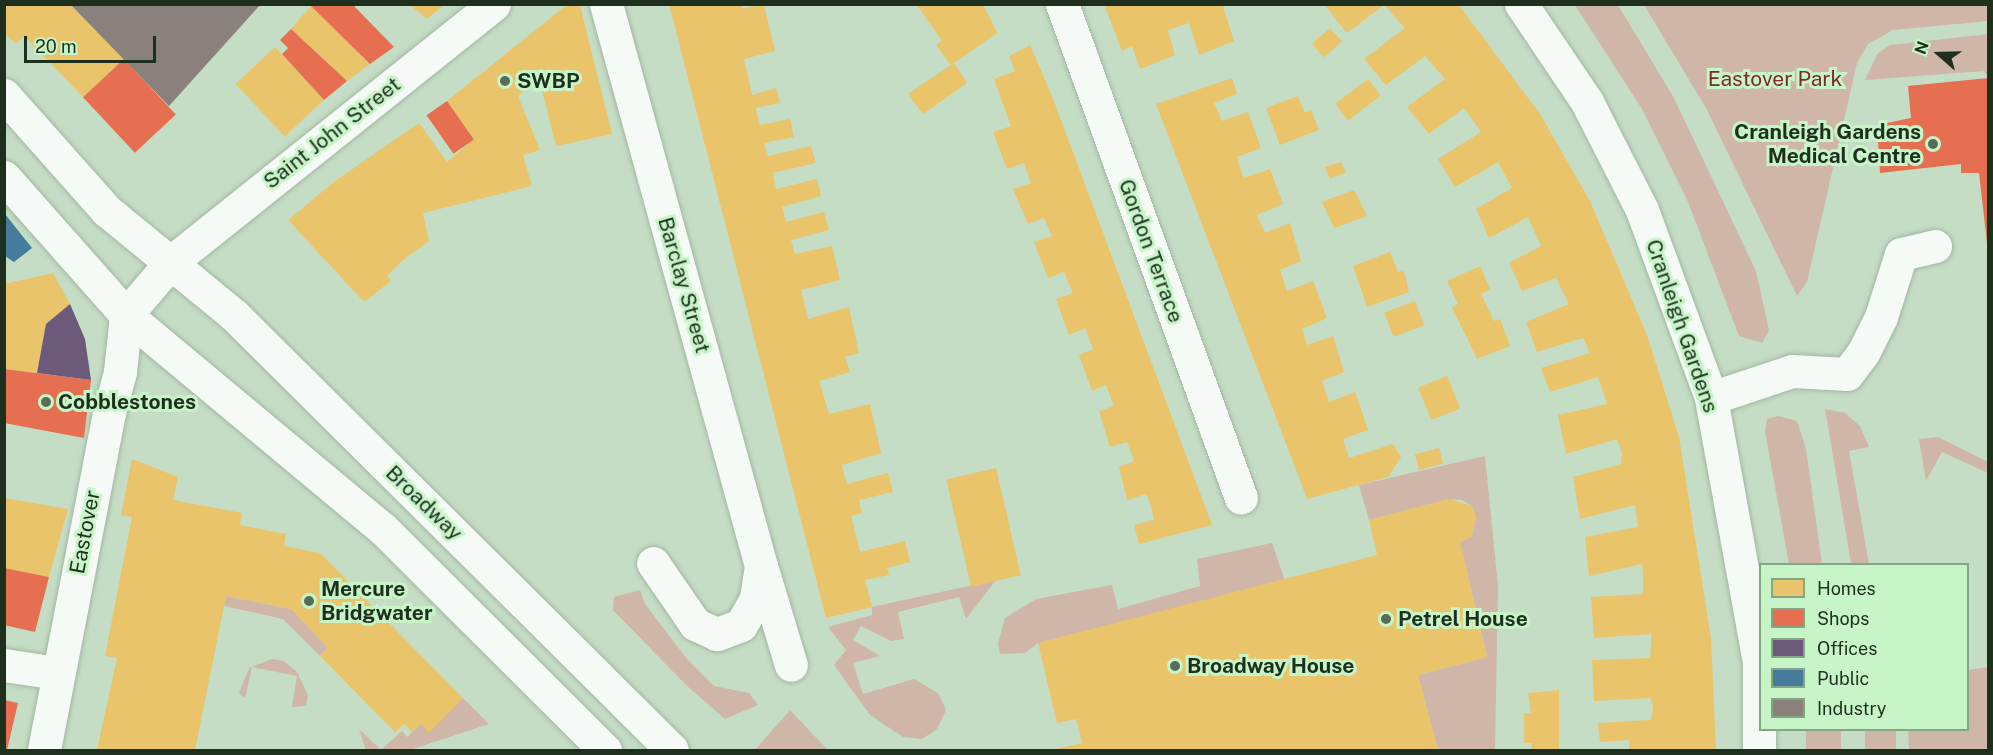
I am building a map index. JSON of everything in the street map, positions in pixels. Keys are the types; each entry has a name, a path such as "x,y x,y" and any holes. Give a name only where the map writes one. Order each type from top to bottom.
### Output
{"street":[{"name":"Saint John Street","path":"126,315 171,262 494,4"},
{"name":"Barclay Street","path":"606,4 790,665"},
{"name":"Gordon Terrace","path":"1062,4 1241,498"},
{"name":"Cranleigh Gardens","path":"1521,4 1587,102 1642,210 1711,398 1759,662 1759,750"},
{"name":"Broadway","path":"4,95 106,210 234,315 672,750"},
{"path":"4,177 126,315 382,528 605,750"},
{"path":"1711,398 1792,371 1847,374 1863,353 1881,316 1901,254 1935,246"},
{"name":"Eastover","path":"44,750 57,673 109,413 120,372 126,315"},
{"name":"Barclay Street","path":"653,563 695,624 717,634 741,625 756,599 761,566"},
{"path":"4,665 57,673"}],"green space":[{"name":"Eastover Park","path":"1988,4 1988,21 1893,30 1868,44 1857,63 1807,282 1797,296 1706,108 1644,5"},
{"path":"1575,5 1618,5 1674,98 1756,271 1769,330 1762,343 1739,336 1688,202 1642,109"},
{"name":"Eastover Park","path":"1988,34 1988,78 1984,71 1865,80 1878,53 1890,45"},
{"path":"1825,409 1845,413 1860,426 1869,447 1849,451 1869,563 1851,563"},
{"path":"1778,416 1797,421 1806,449 1822,563 1789,563 1765,431 1767,419"},
{"path":"1938,437 1988,462 1988,473 1942,452 1926,481 1919,439"},
{"path":"1485,456 1498,586 1495,750 1438,750 1418,675 1487,657 1460,542 1472,536 1476,517 1472,506 1462,500 1449,499 1369,520 1359,485"},
{"path":"1272,543 1285,581 1038,643 1025,653 1000,654 998,644 1005,618 1036,599 1112,585 1118,609 1200,586 1197,559"},
{"path":"996,580 966,619 959,597 898,612 904,639 891,641 861,626 853,640 880,656 853,663 863,694 914,679 938,693 946,710 937,729 922,739 903,737 870,715 834,665 846,650 828,627 872,615 872,607"},
{"path":"640,590 645,604 687,659 714,686 749,693 758,705 725,719 686,685 613,610 614,597"},
{"path":"226,596 291,609 328,648 320,656 283,619 224,606"},
{"path":"272,659 284,661 297,672 308,695 306,706 292,707 297,676 252,667 245,698 239,693 249,668"},
{"path":"1988,667 1988,750 1909,750 1908,731 1969,731 1969,670"},
{"path":"463,698 489,724 410,750 381,750 402,731 407,737 421,724 429,732"},
{"path":"790,710 828,750 755,750"},
{"path":"359,729 381,750 366,750"},
{"path":"1806,731 1841,731 1841,750 1806,750"},
{"path":"1865,731 1896,731 1896,750 1865,750"}],"building: Homes":[{"path":"4,4 70,4 124,59 84,98 24,36 16,44 4,33"},
{"path":"409,4 445,4 427,19"},
{"path":"568,4 580,5 612,134 556,146 539,78 518,96 540,150 523,155 532,186 423,213 429,241 403,260 387,276 391,281 364,302 288,220 335,181 419,123 447,162 474,139 447,101"},
{"path":"669,4 742,4 742,8 764,5 775,51 744,59 752,95 776,88 780,103 756,108 759,125 790,119 794,137 764,143 768,156 811,146 816,163 773,173 776,189 817,179 821,196 782,207 786,222 824,212 829,230 791,240 795,254 832,246 840,280 801,290 808,319 849,307 859,353 845,357 850,372 819,381 829,414 870,404 881,453 842,465 847,484 888,473 893,492 859,500 862,513 851,516 860,552 905,541 910,562 887,568 889,575 865,580 872,607 826,618"},
{"path":"916,4 983,4 997,33 954,63 967,83 923,114 908,94 951,65 936,45 942,41"},
{"path":"1104,4 1229,4 1223,7 1234,41 1199,55 1189,23 1168,30 1175,55 1140,69 1132,46 1122,51"},
{"path":"1329,4 1459,5 1540,114 1590,201 1647,335 1679,437 1711,638 1716,750 1629,750 1629,740 1600,742 1598,723 1651,720 1653,708 1650,698 1594,701 1592,660 1650,658 1651,634 1594,638 1591,597 1643,594 1643,575 1642,564 1589,576 1585,537 1638,527 1635,505 1580,519 1573,477 1621,464 1622,453 1617,439 1566,454 1558,415 1607,404 1598,377 1550,392 1541,368 1590,353 1583,338 1537,352 1526,322 1569,304 1556,278 1522,291 1509,263 1541,246 1528,217 1489,238 1476,209 1512,188 1498,162 1455,187 1438,159 1481,132 1464,108 1429,134 1407,107 1445,79 1425,56 1386,85 1364,59 1405,28 1384,5 1347,33 1326,7"},
{"path":"311,6 370,64 347,81 291,29"},
{"path":"1330,28 1342,42 1324,57 1312,44"},
{"path":"1030,45 1052,96 1212,525 1139,544 1134,525 1154,520 1151,506 1146,494 1127,500 1119,467 1134,461 1127,442 1110,447 1099,411 1114,406 1106,385 1092,391 1079,355 1093,349 1085,328 1069,335 1056,299 1073,293 1064,272 1048,278 1034,242 1052,236 1044,218 1028,224 1013,189 1031,183 1024,163 1007,169 993,132 1011,126 994,79 1015,71 1009,56"},
{"path":"275,47 324,100 285,136 236,84"},
{"path":"1232,78 1237,94 1214,103 1222,121 1248,112 1261,148 1237,157 1244,178 1270,169 1283,204 1257,215 1265,233 1290,223 1301,261 1280,270 1287,291 1313,281 1327,318 1302,329 1307,345 1333,336 1344,372 1322,381 1329,402 1355,392 1368,430 1343,439 1349,458 1393,444 1401,457 1388,477 1307,499 1156,104"},
{"path":"1368,79 1381,96 1348,120 1335,104"},
{"path":"1298,96 1305,113 1311,110 1319,130 1280,145 1266,108"},
{"path":"1341,162 1346,172 1330,179 1325,167"},
{"path":"1354,190 1367,216 1334,228 1322,202"},
{"path":"1390,252 1398,272 1404,271 1409,292 1367,307 1353,266"},
{"path":"1480,266 1490,289 1481,294 1494,321 1500,319 1510,346 1477,359 1452,307 1458,304 1447,281"},
{"path":"53,273 70,304 46,324 37,373 4,369 4,284"},
{"path":"1415,301 1424,325 1394,337 1384,313"},
{"path":"1447,376 1460,408 1431,420 1418,388"},
{"path":"1439,448 1443,463 1419,470 1415,454"},
{"name":"Mercure Bridgwater","path":"132,459 178,477 173,500 242,513 240,525 286,534 284,546 320,553 463,698 429,733 421,724 412,732 404,724 395,732 320,656 328,648 291,609 226,596 195,750 97,750 117,658 105,656 132,517 121,515"},
{"path":"996,468 1021,575 971,587 946,479"},
{"path":"4,498 68,509 49,577 4,568"},
{"path":"1449,499 1472,506 1476,517 1472,536 1460,542 1487,657 1418,675 1438,750 1051,750 1082,743 1076,719 1057,723 1038,643 1377,555 1369,520"},
{"path":"1559,690 1559,750 1531,750 1532,743 1524,743 1524,713 1531,713 1528,693"}],"building: Shops":[{"path":"352,4 394,47 370,64 311,6"},
{"path":"291,29 347,81 324,100 282,54 288,48 280,40"},
{"path":"124,59 176,115 135,153 83,97"},
{"name":"Cranleigh Gardens Medical Centre","path":"1988,78 1987,243 1979,173 1961,173 1961,164 1880,173 1877,125 1911,118 1908,86"},
{"path":"447,101 474,140 453,154 427,115"},
{"name":"Cobblestones","path":"4,369 91,380 84,438 4,423"},
{"path":"4,568 49,577 35,632 4,625"},
{"path":"4,700 18,703 7,750 4,750"}],"building: Offices":[{"path":"70,304 85,339 91,380 37,373 46,324"}],"building: Public":[{"path":"5,214 32,248 14,262 5,256"}],"building: Industry":[{"path":"70,4 261,4 169,106"}],"place":[{"name":"SWBP","path":"505,81"},
{"name":"Cranleigh Gardens Medical Centre","path":"1933,144"},
{"name":"Cobblestones","path":"46,402"},
{"name":"Mercure Bridgwater","path":"309,601"},
{"name":"Petrel House","path":"1386,619"},
{"name":"Broadway House","path":"1175,666"}]}
